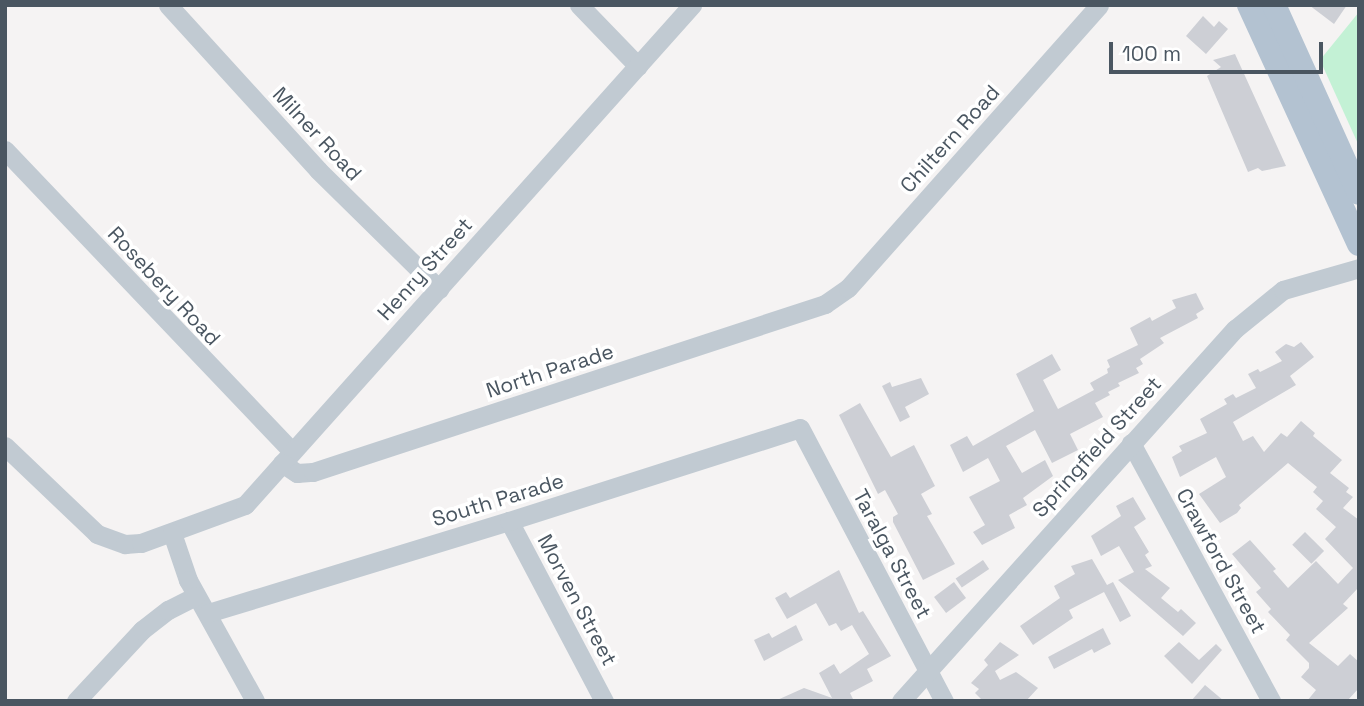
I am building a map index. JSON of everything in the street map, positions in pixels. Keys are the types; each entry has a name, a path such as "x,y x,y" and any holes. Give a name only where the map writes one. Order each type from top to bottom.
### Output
{"main road":[{"path":"1249,5 1346,183"},
{"path":"1274,5 1346,183 1358,243"}],"street":[{"name":"Milner Road","path":"168,5 318,170 439,289"},
{"path":"579,5 638,66"},
{"name":"Henry Street","path":"5,446 83,522 104,538 134,544 172,533 245,505 692,5"},
{"name":"Chiltern Road","path":"832,299 848,288 1099,5"},
{"name":"Rosebery Road","path":"5,150 287,457"},
{"name":"Springfield Street","path":"901,701 1218,346 1283,290 1303,282 1359,268"},
{"name":"North Parade","path":"287,457 297,473 313,472 804,313 832,299"},
{"name":"South Parade","path":"208,613 800,428"},
{"name":"Taralga Street","path":"800,428 944,701"},
{"name":"Crawford Street","path":"1131,443 1270,701"},
{"name":"Morven Street","path":"509,521 604,701"},
{"path":"172,533 192,588 255,701"},
{"path":"76,701 142,630 192,588"}],"green space":[{"path":"1359,12 1359,146 1320,60"}],"building":[{"path":"1309,5 1347,5 1334,24"},
{"path":"1203,16 1214,27 1219,21 1228,29 1206,54 1186,36"},
{"path":"1235,54 1286,166 1262,171 1258,168 1248,172 1207,76 1221,67 1213,60"},
{"path":"1196,293 1204,309 1196,314 1198,318 1160,338 1164,343 1140,359 1143,364 1136,368 1139,373 1118,383 1120,386 1108,392 1110,395 1095,403 1103,417 1070,434 1078,450 1052,463 1035,430 1006,446 1022,473 1045,460 1053,476 1023,498 1027,505 1009,515 1015,528 982,545 973,532 985,525 969,497 1000,481 988,458 963,472 950,445 967,436 973,446 1034,411 1016,374 1052,354 1061,370 1043,380 1058,409 1094,390 1090,383 1108,373 1107,369 1110,367 1107,360 1138,345 1130,328 1150,317 1152,321 1176,308 1172,300"},
{"path":"1301,342 1314,357 1290,376 1296,385 1233,422 1243,441 1253,436 1264,452 1281,433 1287,437 1301,421 1315,433 1313,436 1342,460 1330,473 1349,488 1346,492 1353,497 1343,508 1359,520 1359,587 1343,604 1348,608 1309,643 1338,666 1350,654 1359,662 1359,688 1347,701 1307,701 1316,690 1301,677 1309,668 1309,663 1286,640 1290,635 1268,612 1271,609 1256,592 1261,588 1232,554 1250,540 1276,569 1273,571 1288,588 1316,561 1338,584 1353,568 1325,539 1336,527 1316,509 1323,501 1313,492 1317,487 1288,463 1239,505 1241,508 1237,513 1220,523 1199,494 1226,477 1216,457 1180,477 1172,457 1182,451 1179,446 1207,433 1200,419 1227,404 1224,399 1233,394 1236,398 1256,388 1248,374 1258,369 1260,372 1282,361 1275,352 1286,344 1294,347"},
{"path":"921,378 929,394 905,407 910,417 900,422 882,386 890,382 892,387"},
{"path":"860,403 891,457 914,445 935,486 921,494 932,514 927,516 955,564 923,580 893,522 893,517 898,514 885,490 878,494 839,415"},
{"path":"1133,497 1146,519 1134,527 1149,552 1145,555 1152,566 1145,569 1170,588 1161,598 1178,612 1181,609 1196,623 1183,636 1118,580 1134,572 1119,546 1101,556 1091,536 1121,516 1116,506"},
{"path":"1305,532 1324,551 1311,564 1292,545"},
{"path":"1092,559 1107,585 1113,582 1131,616 1120,622 1104,592 1069,610 1073,618 1033,645 1020,626 1060,598 1054,586 1075,574 1071,566"},
{"path":"983,560 989,569 962,588 956,578"},
{"path":"839,570 859,613 863,611 891,656 867,669 873,681 850,693 854,701 775,701 804,688 832,698 819,673 834,664 840,674 869,654 852,625 841,631 836,623 829,626 816,603 787,619 775,598 786,592 790,598"},
{"path":"954,582 966,598 946,613 934,597"},
{"path":"796,625 803,640 764,661 754,640 769,633 772,638"},
{"path":"1103,628 1111,644 1094,653 1092,649 1054,669 1048,657"},
{"path":"1000,642 1019,655 995,671 1000,680 1016,672 1038,688 1026,701 983,701 975,693 979,689 971,683 988,665 984,660"},
{"path":"1179,642 1199,660 1216,644 1222,650 1192,684 1164,656"},
{"path":"1205,685 1224,701 1191,701"}]}
